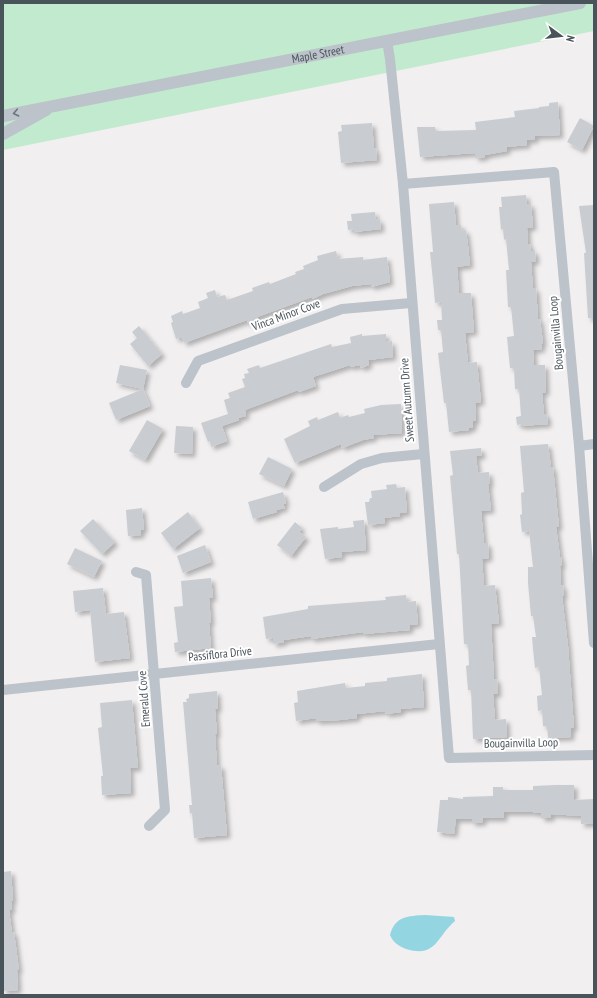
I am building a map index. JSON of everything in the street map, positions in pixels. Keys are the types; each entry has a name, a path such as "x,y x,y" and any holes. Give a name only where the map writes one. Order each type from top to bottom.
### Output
{"street":[{"name":"Maple Street","path":"3,116 56,104 387,42 580,3"},
{"name":"Sweet Autumn Drive","path":"387,42 403,184 411,303 417,355 423,454 449,758"},
{"name":"Maple Street","path":"3,134 56,104"},
{"name":"Bougainvilla Loop","path":"403,184 554,172 579,446 594,643"},
{"name":"Vinca Minor Cove","path":"186,382 198,360 342,309 411,303"},
{"path":"579,446 594,444"},
{"path":"324,487 361,464 382,458 423,454"},
{"name":"Emerald Cove","path":"136,572 146,575 165,810 149,826"},
{"name":"Passiflora Drive","path":"3,690 439,644"},
{"name":"Bougainvilla Loop","path":"449,758 594,755"}],"green space":[{"path":"3,3 594,3 594,31 3,150"}],"water":[{"path":"425,915 454,917 455,921 435,944 424,951 406,949 394,942 390,935 395,924 403,918"}],"building":[{"path":"558,102 560,135 535,136 535,140 527,140 527,145 507,147 507,151 485,155 485,157 475,158 475,153 420,157 417,127 435,127 436,131 476,130 475,122 515,117 514,111 549,106 549,103"},
{"path":"580,118 594,126 582,150 567,142"},
{"path":"372,123 374,149 376,148 377,160 341,163 338,132 342,131 341,125"},
{"path":"526,195 527,204 531,204 533,227 527,228 528,244 530,244 531,251 535,251 536,261 531,262 533,289 536,288 538,319 540,319 543,343 541,344 542,349 533,350 534,365 545,365 546,392 542,393 544,414 547,414 548,424 521,426 521,424 517,425 516,417 521,416 519,389 515,389 514,368 510,368 507,337 514,336 511,307 508,307 506,270 509,270 506,239 504,240 503,229 501,230 499,207 502,207 501,197"},
{"path":"454,202 456,225 461,225 462,231 466,230 470,265 457,267 459,293 471,293 474,332 465,333 468,363 477,362 481,402 475,403 476,421 473,421 473,428 468,428 469,430 449,432 438,353 443,352 441,330 438,330 437,320 442,320 441,302 435,303 430,252 433,252 429,204"},
{"path":"594,205 594,318 588,318 584,253 586,253 579,206"},
{"path":"375,212 376,220 380,219 381,229 354,232 354,229 348,230 347,221 352,221 351,214"},
{"path":"336,251 338,259 363,257 363,260 387,257 390,282 371,287 371,284 352,286 323,294 312,299 312,297 257,317 258,319 248,323 247,320 184,343 182,337 176,339 171,323 173,322 171,316 182,311 183,314 200,308 198,302 208,298 206,293 215,290 217,297 225,295 227,300 253,291 252,288 269,282 270,284 296,274 295,272 304,269 303,266 318,260 317,256"},
{"path":"139,326 162,354 148,366 130,344 137,338 132,332"},
{"path":"362,334 362,336 386,334 386,342 392,341 393,357 368,360 369,365 361,368 360,365 350,367 350,365 313,377 316,386 299,392 298,390 245,410 246,416 238,418 239,420 222,426 227,441 211,447 210,441 208,442 201,423 228,414 224,400 230,398 228,393 245,387 242,379 245,378 244,374 249,373 247,369 259,365 260,368 331,344 332,347 351,343 350,337"},
{"path":"120,365 147,370 143,389 116,383"},
{"path":"143,389 150,406 116,420 109,403"},
{"path":"401,404 402,433 373,435 374,438 363,440 342,448 341,444 295,463 284,439 310,426 308,421 317,417 318,420 338,412 340,418 348,415 349,417 365,413 364,409 381,405"},
{"path":"147,420 163,429 145,460 129,451"},
{"path":"176,426 193,427 192,454 174,453"},
{"path":"548,444 551,467 553,467 559,527 556,527 562,566 560,566 561,586 563,585 564,596 562,596 568,646 574,728 571,728 571,737 548,738 547,726 543,726 542,710 538,711 537,696 542,695 539,667 535,668 532,637 536,637 533,616 531,616 528,583 528,567 533,567 529,531 522,532 520,515 522,514 521,493 524,492 520,446"},
{"path":"481,448 482,456 476,456 478,473 489,472 490,484 488,484 491,510 481,511 484,543 488,543 489,558 482,559 484,586 495,585 499,623 491,624 494,679 497,679 498,694 493,694 495,720 506,719 507,737 473,739 471,690 468,690 466,666 469,665 468,644 464,644 459,554 457,554 450,476 453,475 450,451"},
{"path":"268,457 292,469 284,486 259,474"},
{"path":"396,484 397,488 405,487 407,513 399,513 400,516 384,518 385,523 368,525 365,502 369,502 370,498 372,498 371,491 387,489 386,485"},
{"path":"283,492 286,503 283,504 285,508 253,519 248,502"},
{"path":"142,508 144,529 141,530 141,535 128,536 126,510"},
{"path":"188,512 200,528 173,549 161,533"},
{"path":"93,519 115,542 102,554 80,531"},
{"path":"364,520 366,550 341,552 342,557 325,559 320,529 354,527 353,521"},
{"path":"295,522 302,528 299,532 306,537 291,556 277,545"},
{"path":"205,545 211,562 183,573 177,556"},
{"path":"75,548 102,561 94,577 67,564"},
{"path":"211,578 213,598 209,598 211,622 209,623 211,648 175,652 174,643 178,642 174,607 183,606 181,581"},
{"path":"103,588 106,614 124,612 130,658 95,662 90,610 75,612 73,591"},
{"path":"406,595 407,602 416,601 418,624 410,625 410,630 363,634 363,632 311,639 311,636 284,640 284,642 273,644 273,638 266,639 263,617 308,609 308,606 386,600 385,597"},
{"path":"422,674 424,707 401,709 401,712 386,714 385,711 357,714 357,718 340,720 316,721 316,718 296,721 294,703 298,702 297,691 345,683 346,688 365,686 365,683 387,681 387,678"},
{"path":"217,691 218,709 215,709 217,734 215,734 217,766 221,765 227,835 194,838 192,813 190,814 189,805 192,805 183,702 187,702 186,699 189,698 189,694"},
{"path":"132,700 138,768 130,768 131,793 102,795 101,776 103,776 98,728 102,727 100,703"},
{"path":"574,785 574,800 594,799 594,823 581,824 581,816 551,814 551,818 541,818 541,813 504,812 504,818 483,818 483,822 472,823 472,819 456,819 454,834 437,832 440,800 448,800 448,797 463,799 463,797 493,796 493,787 503,787 503,790 533,790 533,786"},
{"path":"11,871 13,901 11,901 12,910 9,910 12,933 14,932 19,970 17,970 18,990 3,991 3,872"}]}
